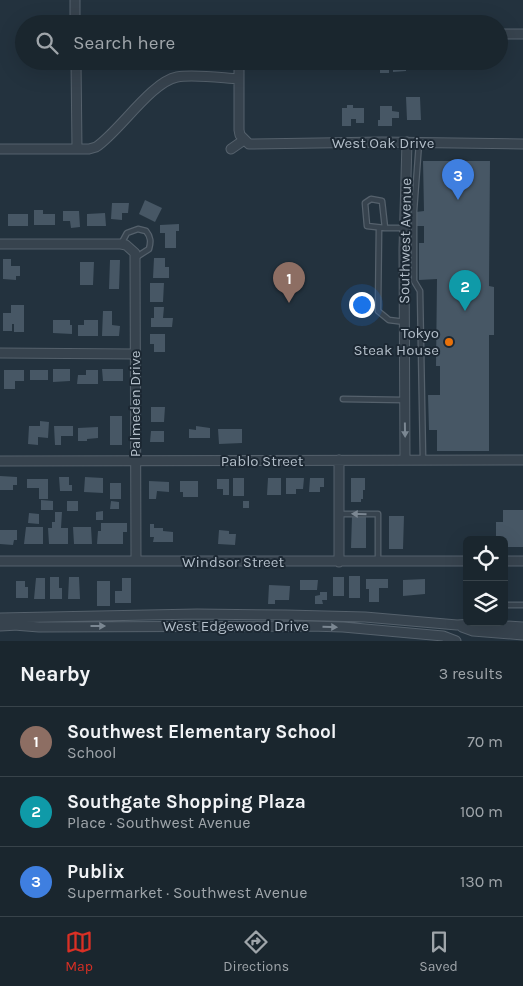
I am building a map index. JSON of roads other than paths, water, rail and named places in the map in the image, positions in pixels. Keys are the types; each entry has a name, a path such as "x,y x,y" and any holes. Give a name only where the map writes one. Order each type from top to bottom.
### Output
{"street":[{"path":"75,0 75,15"},
{"path":"508,34 523,34"},
{"path":"76,70 76,149"},
{"path":"231,149 244,140 239,130 239,70"},
{"path":"0,149 89,149 101,144 133,111 170,79 185,76 239,79"},
{"name":"West Oak Drive","path":"244,140 249,144 407,142 523,144"},
{"name":"Southwest Avenue","path":"405,460 404,228 407,142"},
{"path":"0,244 121,244 133,253"},
{"name":"Palmeden Drive","path":"133,253 136,561"},
{"path":"0,353 135,354"},
{"path":"339,460 339,562"},
{"name":"Pablo Street","path":"0,461 523,460"},
{"path":"508,561 523,561"},
{"name":"Windsor Street","path":"0,562 463,562"},
{"name":"West Edgewood Drive","path":"0,618 197,614 365,617 457,625 475,624 523,627"},
{"name":"West Edgewood Drive","path":"0,626 94,616"},
{"name":"West Edgewood Drive","path":"14,625 343,627 442,636 456,641"},
{"name":"West Edgewood Drive","path":"457,625 472,631 523,635"}],"lane":[{"path":"419,143 414,211 414,280 420,291 422,460"},
{"path":"385,228 382,201 371,199 365,203 367,226 379,228 385,228 404,228"},
{"path":"379,228 378,311 389,320 404,322"},
{"path":"121,244 126,233 138,229 146,230 150,242 148,249 133,253"},
{"path":"343,399 404,400"},
{"path":"339,514 378,514 378,562"},
{"path":"508,605 523,605"}],"place":[{"name":"Publix","path":"458,200"},
{"name":"Southwest Elementary School","path":"289,303"},
{"name":"Southgate Shopping Plaza","path":"465,311"},
{"name":"Tokyo Steak House","path":"449,342"}]}
